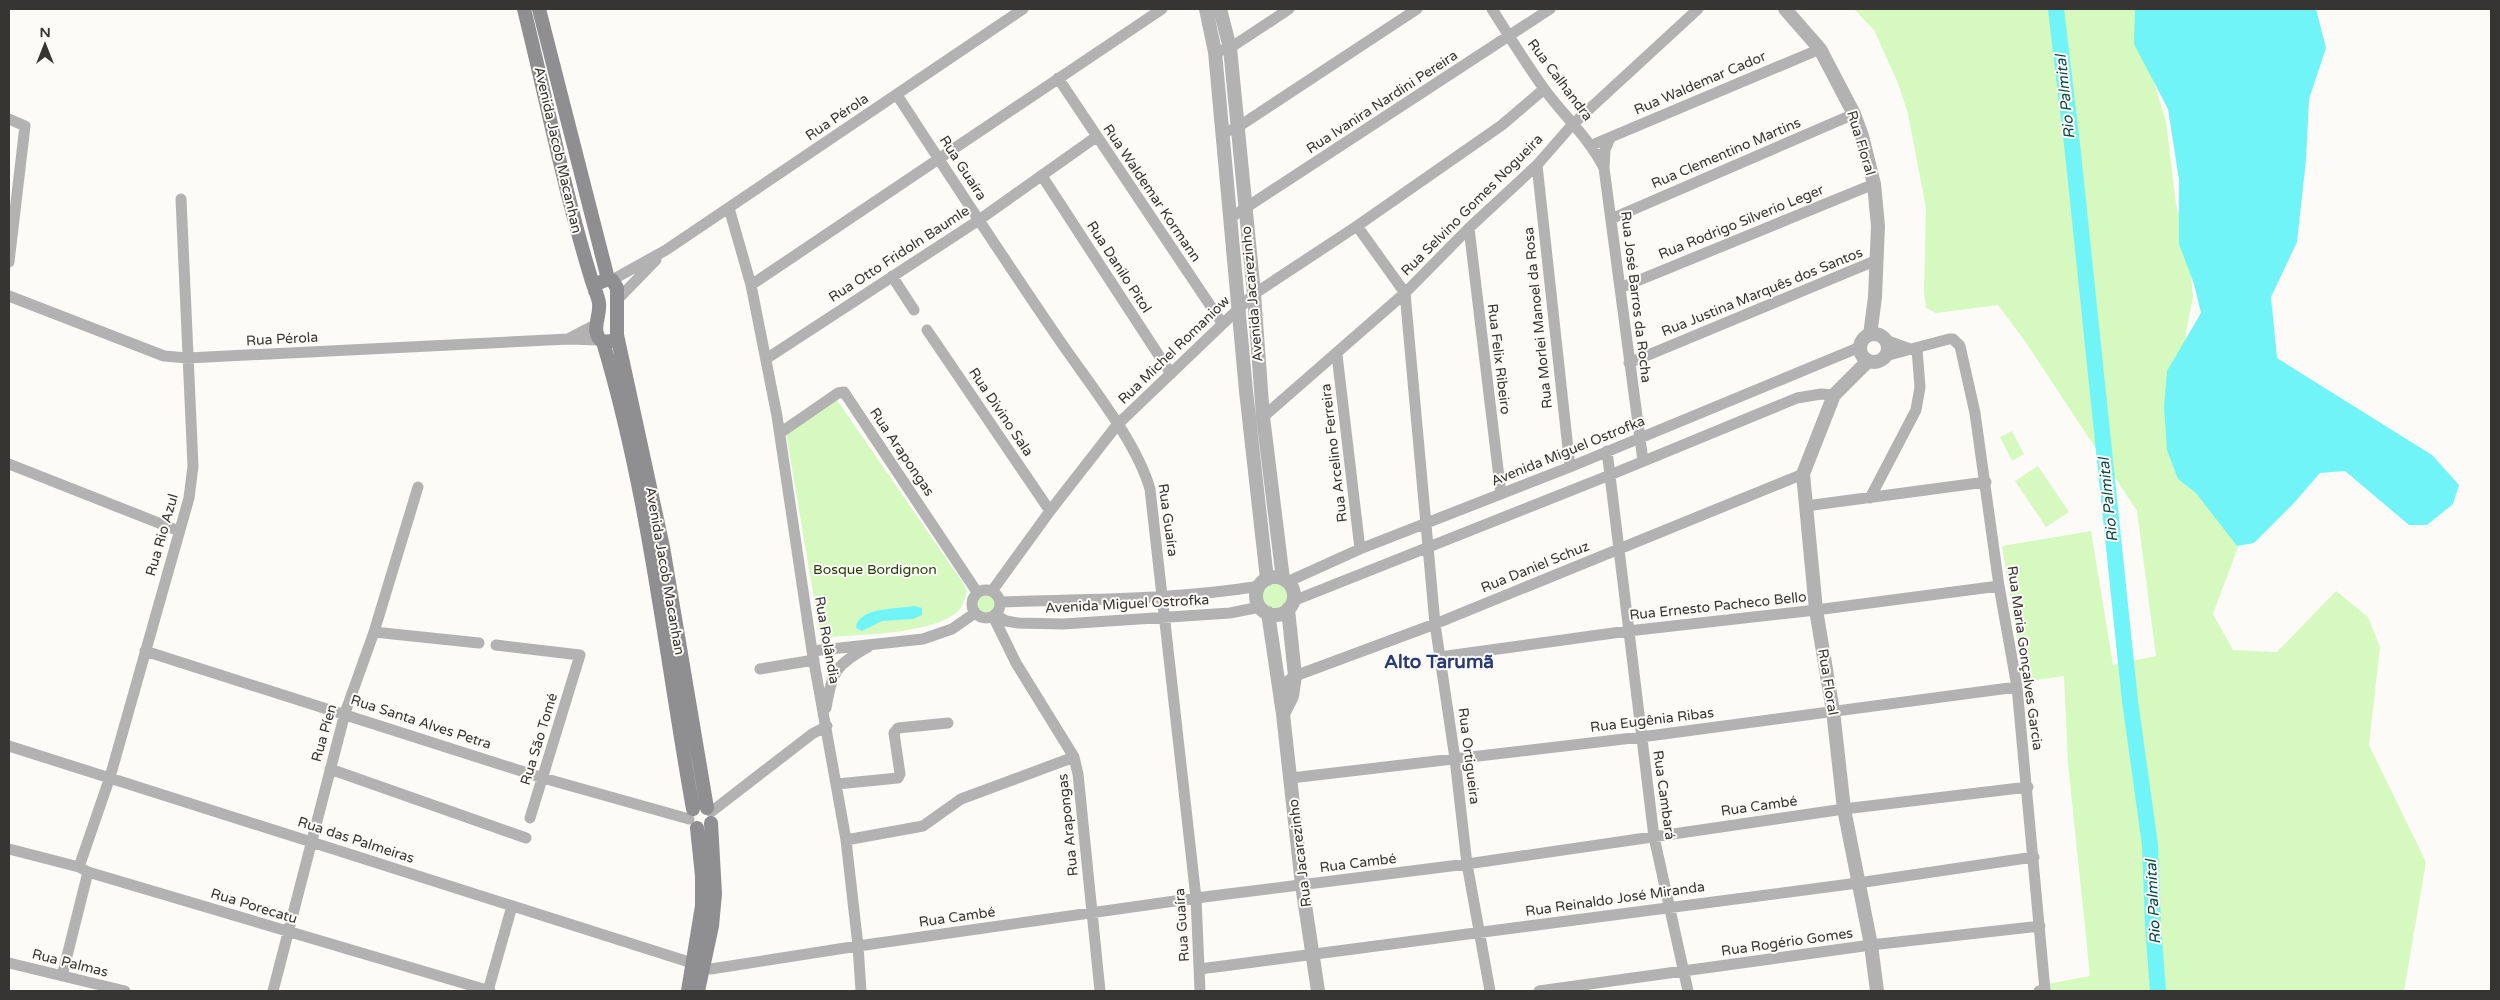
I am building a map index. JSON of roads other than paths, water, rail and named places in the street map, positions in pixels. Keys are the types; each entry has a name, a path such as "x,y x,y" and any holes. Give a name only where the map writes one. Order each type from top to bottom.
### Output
{"main road":[{"name":"Avenida Jacob Macanhan","path":"524,9 578,234 599,306 595,325 602,341 631,447 647,525 702,876 698,991"},
{"name":"Avenida Jacob Macanhan","path":"539,9 610,280 617,288 617,335 662,547 710,814 715,894 712,926 688,991"},
{"path":"595,291 596,284 610,280"},
{"path":"602,341 614,340 617,335"},
{"path":"700,806 710,814 706,828 693,819 700,806"}],"street":[{"name":"Rua Pérola","path":"610,280 666,250 1024,9"},
{"path":"750,285 1162,9"},
{"name":"Avenida Jacarezinho","path":"1206,9 1215,52 1264,582"},
{"name":"Avenida Jacarezinho","path":"1220,9 1230,48 1254,294 1263,417 1285,580"},
{"path":"1215,52 1230,48 1289,9"},
{"path":"1223,133 1238,127 1418,9"},
{"name":"Rua Calhandra","path":"1492,9 1544,88 1572,125 1592,145 1604,168"},
{"name":"Rua Ivanira Nardini Pereira","path":"1230,218 1245,210 1550,9"},
{"name":"Rua Selvino Gomes Nogueira","path":"1263,417 1337,355 1405,293 1469,228 1537,166 1572,125 1698,9"},
{"name":"Rua Floral","path":"1785,9 1820,49 1854,114 1862,136 1874,184 1878,226 1875,297 1879,337"},
{"name":"Rua Waldemar Cador","path":"1592,145 1820,49"},
{"name":"Rua Waldemar Kormann","path":"1058,78 1222,324"},
{"name":"Rua Michel Romaniow","path":"992,591 1050,511 1117,425 1254,294 1357,226 1502,125 1544,88"},
{"name":"Rua Guaíra","path":"897,95 1117,425 1146,474 1150,489 1163,596 1196,898 1200,991"},
{"name":"Rua Clementino Martins","path":"1611,219 1854,114"},
{"path":"9,119 25,126 9,262"},
{"name":"Rua Otto Fridoln Baumle","path":"766,359 979,220 1096,137"},
{"name":"Rua José Barros da Rocha","path":"1610,138 1605,150 1604,168 1638,439 1643,461"},
{"name":"Rua Morlei Manoel da Rosa","path":"1537,166 1570,468"},
{"name":"Rua Danilo Pitol","path":"1042,176 1171,374"},
{"name":"Rua Rodrigo Silverio Leger","path":"1620,288 1874,184"},
{"name":"Rua Rio Azul","path":"62,976 84,870 144,651 189,498 193,466 181,199"},
{"name":"Rua Rolândia","path":"728,208 750,285 780,433 813,655 846,840 861,991"},
{"path":"1357,226 1405,293"},
{"name":"Rua Felix Ribeiro","path":"1469,228 1501,494"},
{"name":"Rua Pérola","path":"618,299 666,250"},
{"name":"Rua Justina Marquês dos Santos","path":"1629,363 1878,260"},
{"path":"892,276 914,310"},
{"name":"Rua Ortigueira","path":"1405,293 1435,624 1455,759 1467,864 1490,991"},
{"name":"Rua Pérola","path":"9,296 164,356 188,358 568,339 602,341"},
{"name":"Rua Pérola","path":"568,339 595,325"},
{"name":"Rua Divino Sala","path":"927,330 1050,511"},
{"path":"1879,337 1915,350 1885,356 1878,361 1862,353 1863,339 1879,337"},
{"path":"1879,337 1888,348 1885,356"},
{"name":"Rua Maria Gonçalves Garcia","path":"1915,350 1949,339 1953,339 1960,346 1975,413 1999,586 2017,687 2040,926 2042,991"},
{"path":"1870,498 1916,410 1920,386 1915,350"},
{"name":"Rua Floral","path":"1862,353 1846,381 1834,396 1804,474 1816,610 1833,712 1844,809 1871,945 1877,991"},
{"name":"Avenida Miguel Ostrofka","path":"1285,580 1570,468 1607,451 1862,353"},
{"name":"Rua Arcelino Ferreira","path":"1337,355 1360,549"},
{"name":"Rua Arapongas","path":"780,433 835,395 844,392 977,592"},
{"path":"1283,714 1292,696 1295,676 1291,605 1293,590 1285,580 1264,582 1257,596 1264,610 1278,614 1291,605 1429,547 1797,398 1821,394 1834,396"},
{"name":"Rua Cambará","path":"1607,451 1654,837 1688,991"},
{"path":"9,464 179,531"},
{"name":"Rua Daniel Schuz","path":"1279,688 1295,676 1435,624 1804,474"},
{"path":"1806,506 1986,482"},
{"name":"Rua Píen","path":"273,991 345,713 374,632 418,487"},
{"name":"Avenida Miguel Ostrofka","path":"1000,602 1099,601 1163,596 1264,582"},
{"name":"Rua Ernesto Pacheco Bello","path":"1440,657 1628,631 1816,610 1999,586"},
{"path":"992,591 1000,602 1000,609 994,616 985,619 975,614 971,602 977,592 992,591"},
{"name":"Avenida Miguel Ostrofka","path":"994,616 1006,622 1036,624 1165,618 1264,610"},
{"name":"Rua Jacarezinho","path":"1264,610 1283,714 1302,885 1318,991"},
{"path":"760,669 813,655 923,638 952,629 975,614"},
{"name":"Rua Arapongas","path":"994,616 1016,663 1074,757 1078,774 1100,991"},
{"path":"374,632 479,643"},
{"name":"Rua São Tomé","path":"496,645 580,655 530,818"},
{"path":"824,714 830,684 839,666 844,661 872,645"},
{"name":"Rua Santa Alves Petra","path":"144,651 345,713 543,778 693,819"},
{"name":"Rua Eugênia Ribas","path":"1291,778 1641,737 2017,687"},
{"path":"837,784 898,778 900,774 894,733 898,728 948,723"},
{"path":"710,814 812,734 827,726"},
{"name":"Rua das Palmeiras","path":"9,746 110,776 698,966"},
{"path":"846,840 923,826 961,799 1074,757"},
{"path":"330,769 526,838"},
{"name":"Rua Cambé","path":"698,966 711,969 1196,898 1467,864 1844,809 2028,786"},
{"name":"Rua Porecatu","path":"9,849 489,991"},
{"name":"Rua Reinaldo José Miranda","path":"1200,969 1313,956 1479,932 1858,883 2034,857"},
{"path":"489,991 512,906"},
{"name":"Rua Rogério Gomes","path":"1540,991 1871,945 2040,926"},
{"name":"Rua Palmas","path":"9,963 125,991"}],"water":[{"path":"2135,9 2316,9 2326,48 2309,99 2306,160 2297,242 2271,297 2277,358 2432,455 2459,485 2453,504 2427,525 2409,525 2345,471 2320,473 2294,503 2254,543 2237,546 2196,493 2178,479 2167,450 2164,407 2167,371 2201,313 2194,284 2179,244 2179,180 2168,109 2134,44"},
{"path":"914,606 922,608 922,615 913,619 882,621 862,631 856,628 858,621 863,616 879,610"}],"waterway":[{"name":"Rio Palmital","path":"2056,9 2073,153 2130,701 2150,845 2158,991"}],"district":[{"name":"Alto Tarumã","path":"1439,662"}],"park label":[{"name":"Bosque Bordignon","path":"875,569"}]}
